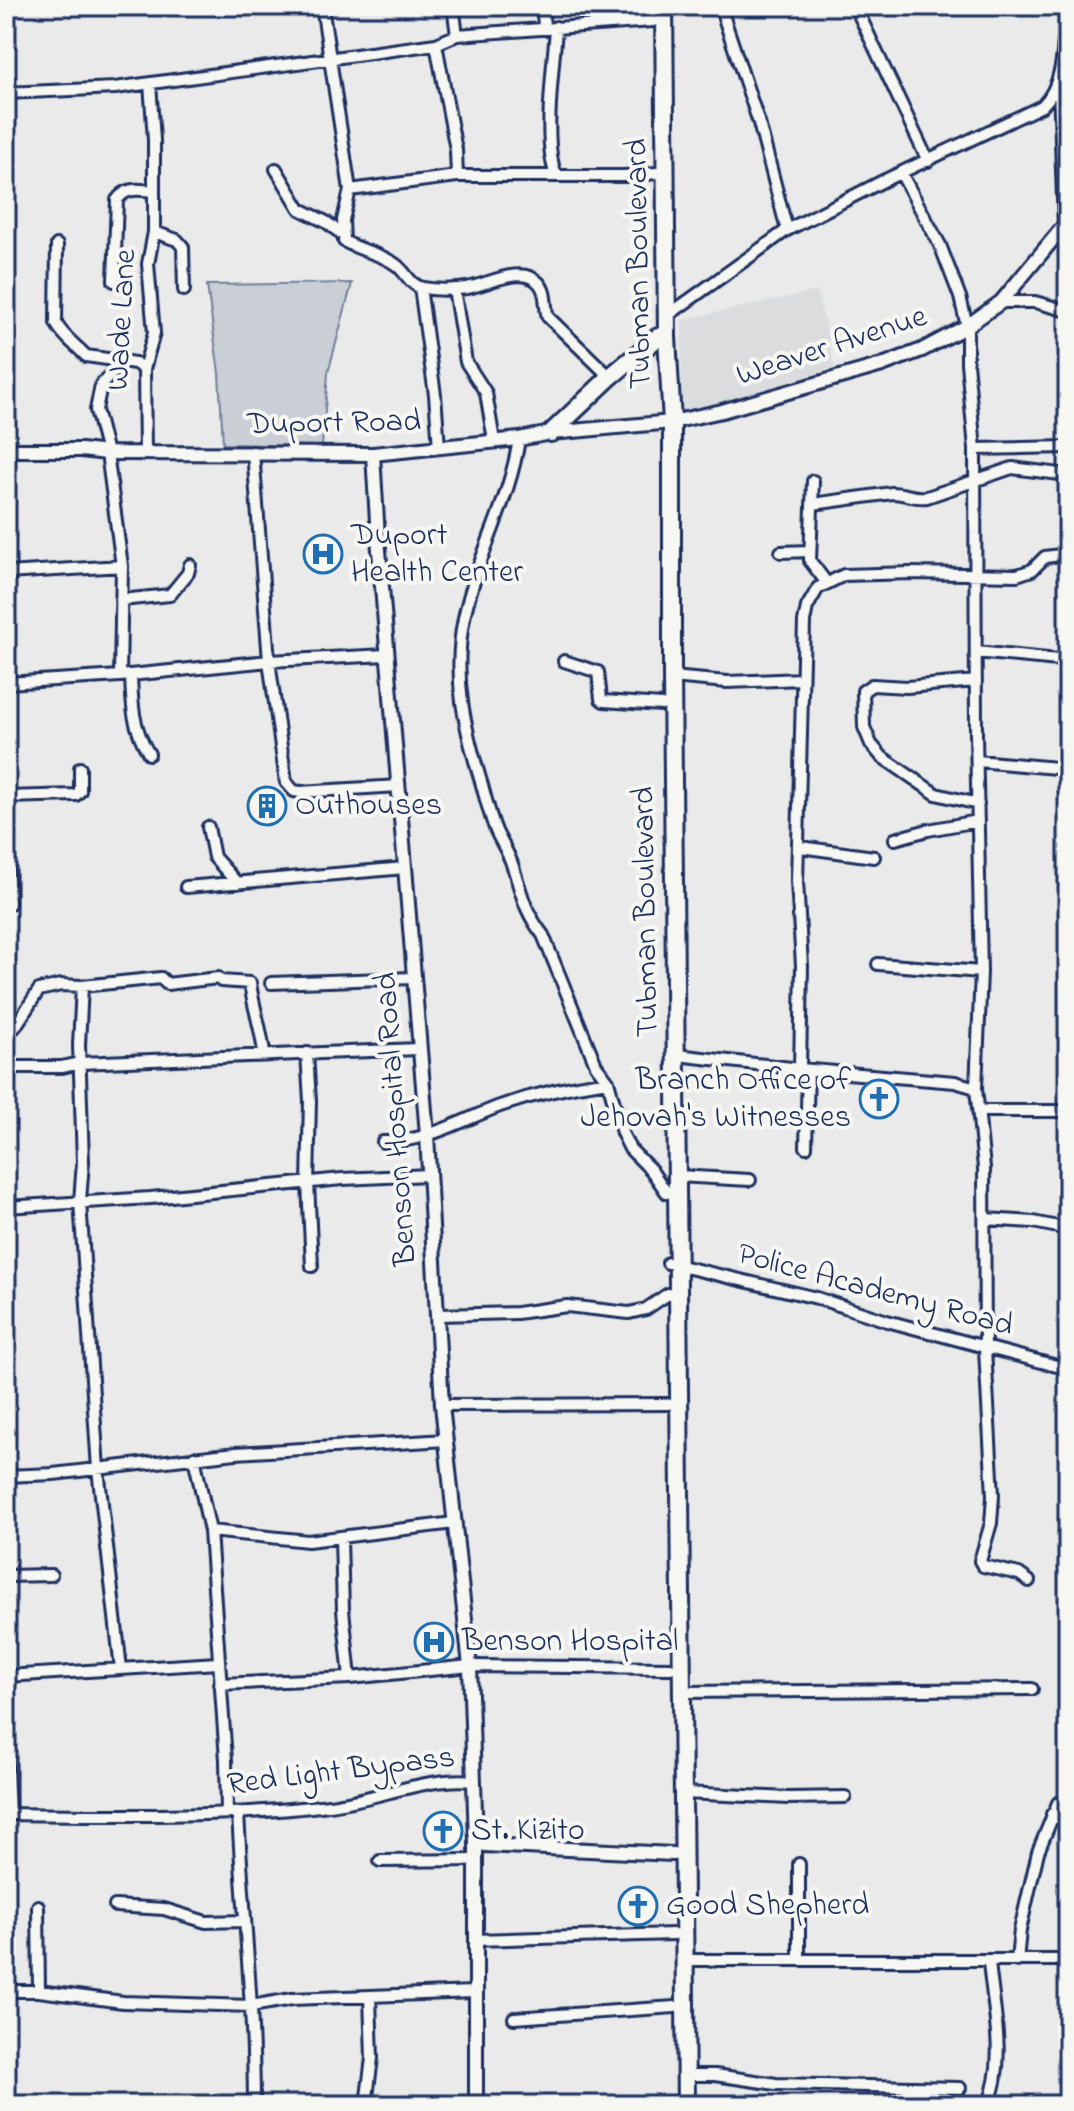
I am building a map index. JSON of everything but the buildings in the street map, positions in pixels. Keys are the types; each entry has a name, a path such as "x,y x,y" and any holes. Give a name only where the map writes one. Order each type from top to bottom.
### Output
{"highway":[{"name":"Tubman Boulevard","path":"664,6 667,423 662,705 667,1193 673,1264 682,1692 686,2105"},
{"name":"Tubman Boulevard","path":"654,13 658,337 667,423 677,1055 677,1176 673,1264 668,1294 676,2105"},
{"path":"551,433 658,337"}],"street":[{"path":"322,6 350,190 343,220 344,241 396,264 411,282 420,287 469,288 520,275 538,282 544,291 548,317 610,377"},
{"path":"453,6 457,35"},
{"path":"542,6 544,25"},
{"path":"720,6 764,137 787,230"},
{"path":"855,6 928,161"},
{"path":"1066,6 1058,79 1066,224"},
{"path":"6,93 79,91 150,83 436,44 457,35 556,27 654,13"},
{"path":"556,27 550,132 550,155 556,175"},
{"path":"436,44 456,150 457,176"},
{"path":"667,316 787,230 1042,106 1054,93 1058,79"},
{"name":"Wade Lane","path":"145,452 144,369 154,333 148,264 154,232 154,140 150,83"},
{"path":"276,169 300,209 343,235"},
{"path":"350,190 457,176 657,173"},
{"path":"901,173 940,245 960,297 967,326 967,363 975,449 981,972 976,1088 980,1111 985,1219 985,1349 993,1496 991,1523 980,1561 983,1566 1019,1574 1029,1581"},
{"path":"114,281 117,200 130,189 154,191"},
{"name":"Weaver Avenue","path":"667,423 762,400 922,350 967,326 1001,302 1066,224"},
{"path":"154,232 177,240 183,247 184,290"},
{"path":"57,245 56,323 59,329 86,356 135,363 144,369"},
{"path":"420,287 439,447"},
{"path":"454,289 466,362 486,393 494,441"},
{"path":"1001,302 1035,302 1068,311"},
{"path":"123,361 101,385 96,410 107,453 122,566 126,676 137,734 149,754"},
{"name":"Duport Road","path":"6,450 373,454 667,423"},
{"path":"519,439 509,490 477,567 463,620 459,694 464,726 495,829 512,863 521,898 530,919 543,935 596,1065 608,1081 622,1133 630,1149 651,1170 667,1193"},
{"path":"975,449 1068,447"},
{"path":"253,452 269,661 283,772 289,787 300,792 399,786"},
{"name":"Benson Hospital Road","path":"373,454 427,1135 442,1405 470,1666 473,1781"},
{"path":"813,504 892,493 918,498 1012,468 1068,475"},
{"path":"813,481 810,551 812,564 826,582"},
{"path":"781,552 810,551"},
{"path":"806,1147 797,881 804,622 807,607 818,588 844,575 1017,575 1032,570 1045,557 1068,554"},
{"path":"121,600 170,595 188,573 190,565"},
{"path":"6,573 122,566"},
{"path":"976,652 1068,661"},
{"path":"6,683 126,676 269,661 387,655"},
{"path":"564,661 598,672 601,699 604,701 662,705"},
{"path":"672,677 727,682 802,679"},
{"path":"976,681 907,687 872,685 863,691 862,707 867,736 882,757 936,794 978,804"},
{"path":"977,761 1068,769"},
{"path":"6,797 76,795 80,791 80,768"},
{"path":"895,839 978,821"},
{"path":"208,827 214,857 237,883"},
{"path":"6,835 9,904"},
{"path":"800,847 874,857"},
{"path":"186,887 405,868"},
{"path":"878,964 981,972"},
{"path":"15,1027 39,990 61,985 82,986 161,978 167,984 218,978 221,981 250,983 264,1054"},
{"path":"271,983 413,978"},
{"path":"82,986 80,1063 83,1162 80,1201 98,1469 121,1669"},
{"path":"6,1067 62,1067 80,1063 418,1049"},
{"path":"307,1053 312,1266"},
{"path":"677,1055 804,1070 955,1082 976,1088"},
{"path":"383,1142 407,1141 526,1098 608,1081"},
{"path":"980,1111 1068,1111"},
{"path":"6,1207 429,1175"},
{"path":"677,1176 750,1180"},
{"path":"985,1219 1033,1222 1068,1229"},
{"name":"Police Academy Road","path":"673,1264 817,1298 985,1349 1068,1369"},
{"path":"438,1315 517,1313 567,1306 629,1313 646,1309 668,1294"},
{"path":"442,1405 669,1404"},
{"path":"6,1476 194,1457 446,1440"},
{"path":"194,1457 210,1531 218,1663 251,2006 254,2105"},
{"path":"210,1531 281,1540 341,1539 454,1523"},
{"path":"341,1539 343,1610 350,1678"},
{"path":"6,1576 51,1575"},
{"path":"6,1676 218,1663"},
{"path":"220,1684 350,1678 470,1666 671,1668"},
{"path":"682,1692 1032,1689"},
{"path":"6,1747 8,1814"},
{"name":"Red Light Bypass","path":"8,1814 233,1813 332,1805 453,1780 473,1781 476,1841 476,2105"},
{"path":"684,1793 845,1797"},
{"path":"1017,1961 1020,1930 1038,1852 1055,1809 1068,1824"},
{"path":"476,1841 485,1845 673,1854"},
{"path":"380,1861 476,1860"},
{"path":"799,1864 799,1959"},
{"path":"38,1906 39,1991"},
{"path":"115,1906 164,1909 206,1922 243,1921"},
{"path":"475,1940 674,1934"},
{"path":"685,1960 1068,1960"},
{"path":"988,2105 998,2072 989,1962"},
{"path":"6,1991 39,1991 123,2002 251,2006 292,1999 474,1992"},
{"path":"366,2105 372,2058 370,1997"},
{"path":"514,2018 675,2007"},
{"path":"685,2075 715,2075 776,2084 960,2088"}],"shaded area":[{"path":"352,283 328,373 322,446 223,444 219,373 207,285"},
{"path":"817,291 839,387 681,421 682,320"}],"place":[{"name":"Duport Health Center","path":"323,554"},
{"name":"Outhouses","path":"267,806"},
{"name":"Branch Office of Jehovah's Witnesses","path":"879,1099"},
{"name":"Benson Hospital","path":"434,1642"},
{"name":"St. Kizito","path":"443,1831"},
{"name":"Good Shepherd","path":"638,1906"}]}
